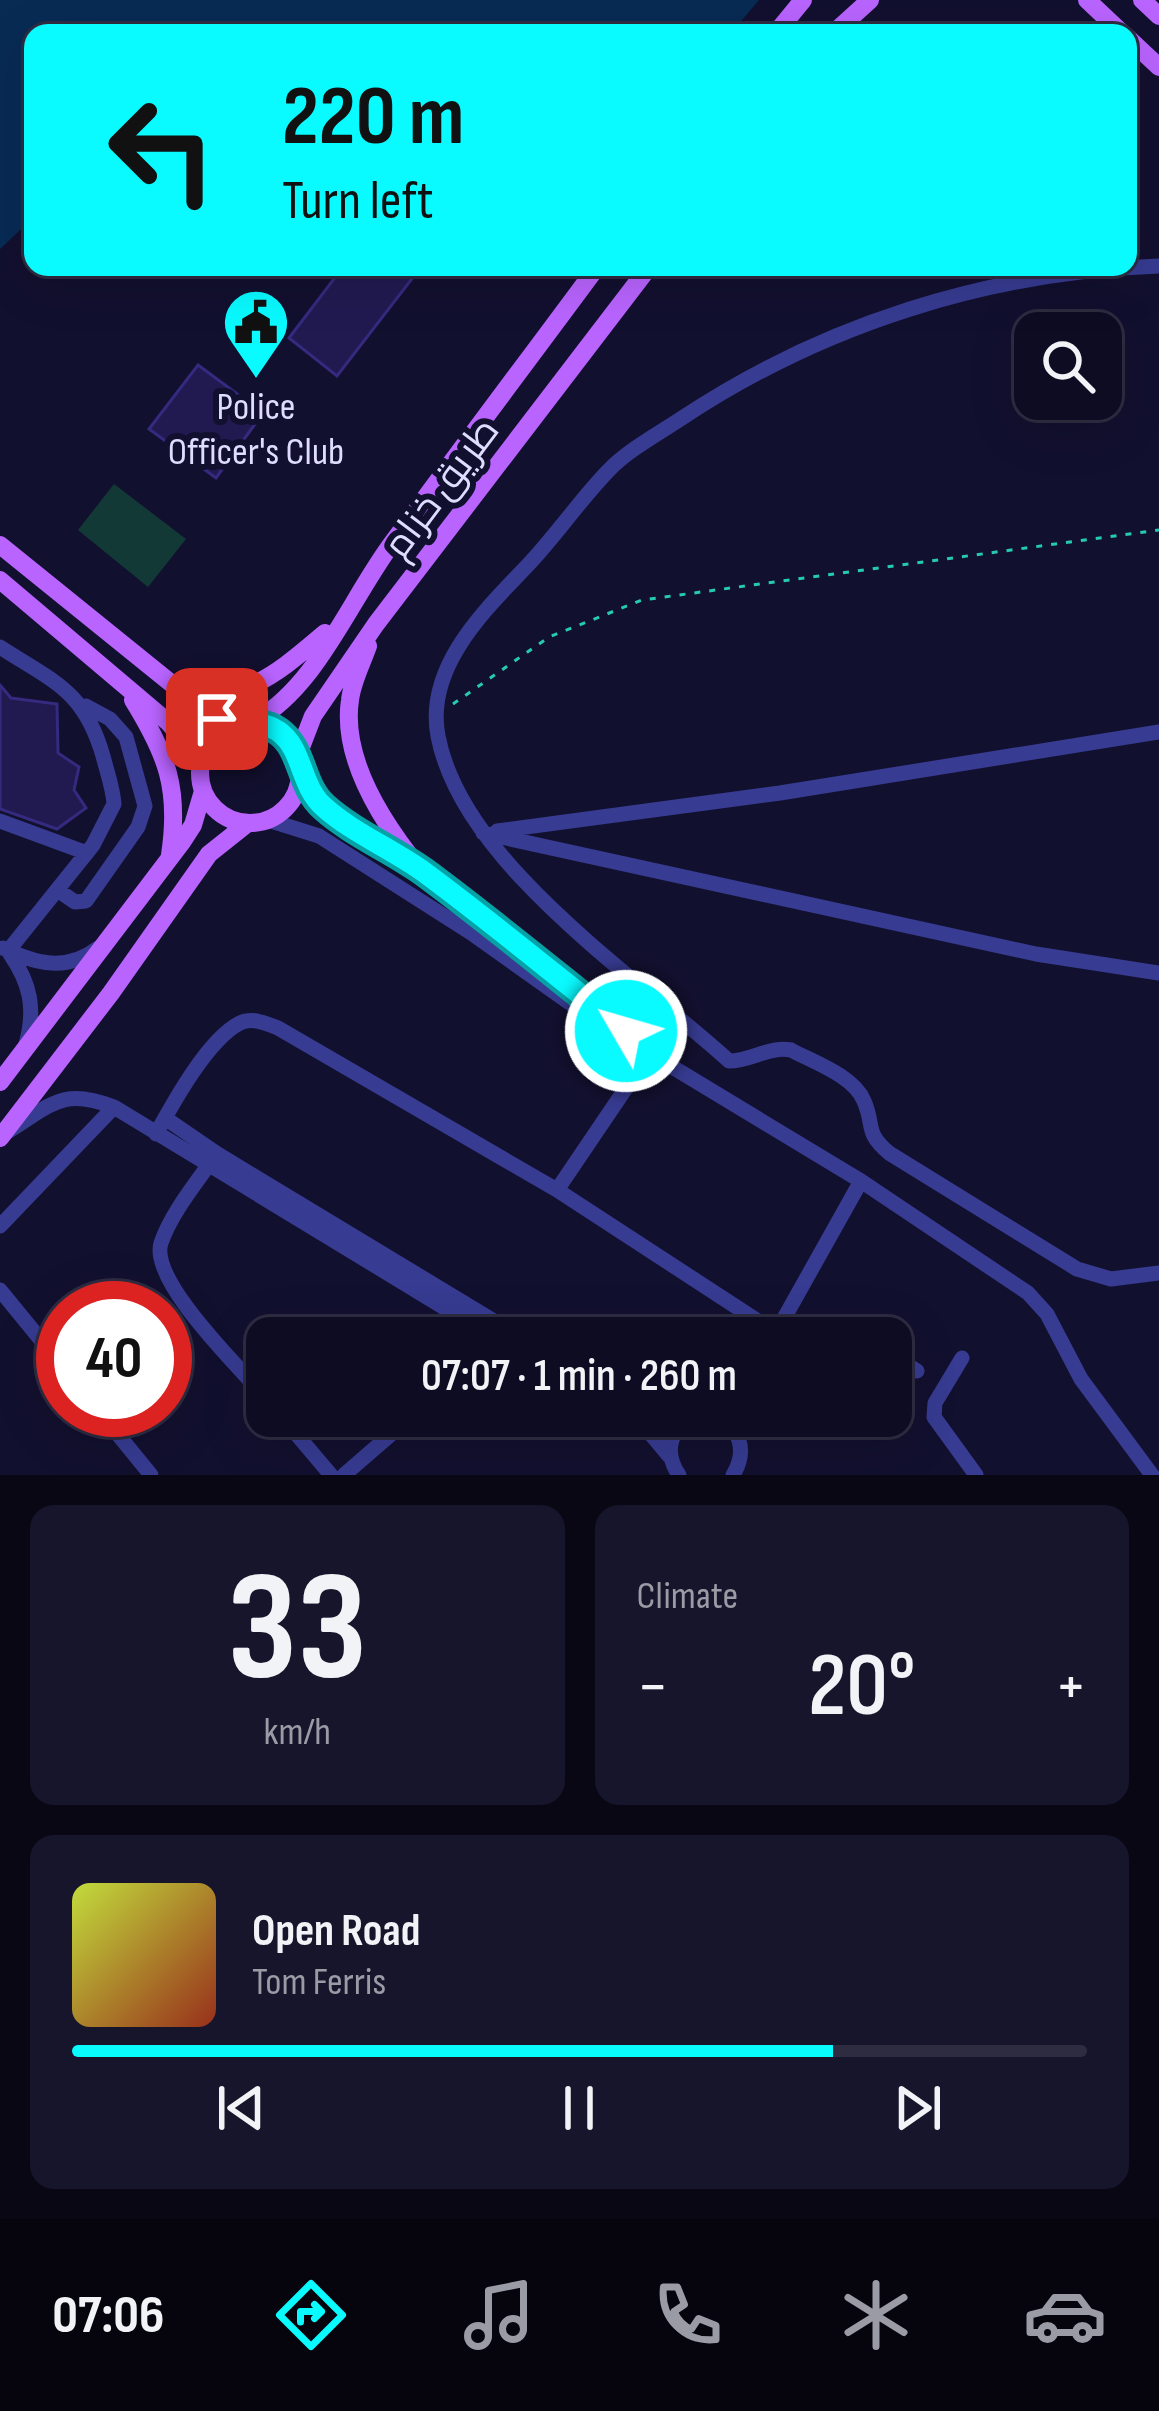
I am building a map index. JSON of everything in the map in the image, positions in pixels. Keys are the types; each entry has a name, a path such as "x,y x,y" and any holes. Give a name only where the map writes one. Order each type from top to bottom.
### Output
{"main road":[{"path":"783,24 803,0"},
{"path":"843,24 866,0"},
{"path":"1142,0 1159,16"},
{"path":"1089,4 1112,24"},
{"name":"طريق خزام","path":"243,724 288,698 389,546 590,276"},
{"name":"طريق خزام","path":"300,765 313,716 376,624 642,276"},
{"path":"2,546 217,719 272,727 288,739 300,765 296,794 285,810 209,854 2,1135"},
{"path":"0,580 182,734 201,760"},
{"path":"158,673 198,692 229,694 270,676 343,619"},
{"path":"376,624 350,695 348,727 355,757 388,826 422,870"},
{"path":"122,681 160,743 169,770 175,822 169,862"},
{"path":"0,1082 193,825 202,791 201,760 208,745 243,724"},
{"path":"202,791 213,808 229,819 258,822"}],"street":[{"path":"1056,276 878,318 794,354 723,391 610,468 560,531 499,595 444,667 436,733 469,816 554,914 729,1061 779,1048 791,1050 854,1087 864,1100 875,1141 889,1153 1077,1269 1112,1279 1159,1273"},
{"path":"0,647 122,730 145,806 138,827 86,901 75,902 59,891"},
{"path":"4,949 59,891 108,822 115,804 95,730 80,703"},
{"path":"483,833 780,793 1159,732"},
{"path":"300,765 318,802 422,870 626,1031 642,1049"},
{"path":"580,853 565,835 568,826 582,818"},
{"path":"0,821 87,853"},
{"path":"258,822 319,836 471,933 619,1038 861,1180 1028,1293 1047,1314 1081,1379 1152,1475"},
{"path":"483,833 1036,954 1159,973"},
{"path":"42,913 32,942 45,964"},
{"path":"4,949 45,964 76,961 109,937"},
{"path":"4,949 30,990 31,1019 24,1050"},
{"path":"155,1134 218,1040 241,1022 256,1020 278,1028 557,1190 749,1317"},
{"path":"557,1190 642,1049"},
{"path":"2,1135 68,1096 114,1107 155,1134 213,1159 475,1317"},
{"path":"0,1226 114,1107"},
{"path":"165,1118 213,1159"},
{"path":"213,1159 162,1240 158,1258 176,1292 246,1374"},
{"path":"788,1317 861,1180"},
{"path":"0,1290 36,1334"},
{"path":"962,1358 935,1403 934,1418 976,1475"},
{"path":"912,1368 917,1371"},
{"path":"120,1437 151,1475"},
{"path":"299,1437 332,1475"},
{"path":"344,1475 388,1437"},
{"path":"652,1437 674,1469"},
{"path":"673,1437 674,1469"},
{"path":"733,1475 740,1463 738,1437"},
{"path":"740,1437 750,1475"}],"path":[{"path":"437,715 549,637 642,599 1159,530"}],"green space":[{"path":"114,484 186,539 148,587 78,530"}],"water":[{"path":"0,0 759,0 739,24 24,24 24,226 0,249"}],"building":[{"path":"336,276 414,276 337,376 289,338"},
{"path":"198,365 263,413 216,478 149,429"},
{"path":"0,685 11,698 57,704 58,753 79,767 74,790 86,808 57,829 0,809"}],"place":[{"name":"Police Officer's Club","path":"256,381"}],"route":[{"path":"217,719 233,725 253,722 272,727 288,739 298,755 301,775 318,802 422,870 626,1031"}]}
